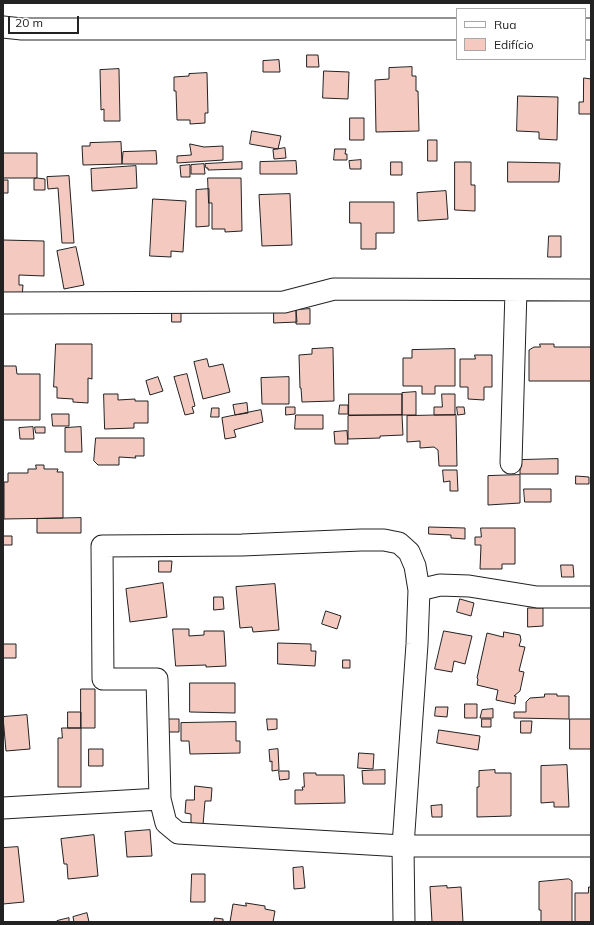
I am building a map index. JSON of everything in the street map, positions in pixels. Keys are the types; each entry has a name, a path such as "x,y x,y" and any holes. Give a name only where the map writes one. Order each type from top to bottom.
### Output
{"street":[{"path":"3,27 22,29 456,29"},
{"path":"3,303 284,302 334,289 591,290"},
{"path":"511,463 516,290"},
{"path":"404,922 402,846 417,644 419,590 415,566 409,552 399,543 384,540 242,545 102,546 103,679 157,679 160,799 166,823 178,833 402,846 591,846"},
{"path":"419,590 440,585 469,586 537,597 591,597"},
{"path":"3,808 160,799"}],"building":[{"path":"307,55 318,55 319,67 307,67"},
{"path":"279,60 280,72 263,72 263,61"},
{"path":"412,67 412,76 416,76 416,91 418,91 419,131 376,132 375,80 389,79 389,68"},
{"path":"119,69 120,121 104,121 104,109 101,110 100,70"},
{"path":"324,71 349,72 348,99 323,98"},
{"path":"207,73 208,113 205,113 205,123 190,124 190,120 177,120 174,77"},
{"path":"584,78 591,79 591,114 579,114 579,102 583,102"},
{"path":"518,96 558,97 557,140 539,139 539,132 517,131"},
{"path":"350,118 364,118 364,140 350,140"},
{"path":"252,131 281,136 278,149 250,144"},
{"path":"428,140 437,140 437,161 428,161"},
{"path":"121,142 122,164 83,165 82,146 90,146 90,143"},
{"path":"190,144 204,147 223,146 223,160 177,163 177,156 191,155"},
{"path":"285,148 286,158 274,159 273,150"},
{"path":"335,149 346,149 345,154 347,154 347,160 334,160"},
{"path":"156,151 157,164 122,164 123,152"},
{"path":"3,153 37,153 37,178 3,178"},
{"path":"361,160 361,169 350,169 349,161"},
{"path":"296,161 297,174 260,174 260,162"},
{"path":"242,162 242,169 208,170 205,164"},
{"path":"391,162 402,162 402,175 391,175"},
{"path":"455,162 471,162 471,185 475,185 475,211 455,210"},
{"path":"508,162 560,163 559,182 508,182"},
{"path":"204,164 205,174 191,174 191,165"},
{"path":"190,165 190,177 181,177 180,166"},
{"path":"136,166 137,188 92,191 91,169"},
{"path":"69,176 74,243 62,243 58,188 48,189 47,177"},
{"path":"208,178 241,178 242,231 225,232 225,229 212,229 212,203 209,203"},
{"path":"34,179 45,179 45,190 34,190"},
{"path":"3,180 8,180 8,193 3,193"},
{"path":"209,189 209,226 196,227 196,190"},
{"path":"446,191 448,219 418,221 417,193"},
{"path":"290,194 292,245 262,246 259,195"},
{"path":"153,199 186,201 183,252 171,251 171,257 150,256"},
{"path":"350,202 394,202 394,233 376,233 376,249 361,249 361,223 350,223"},
{"path":"549,236 561,236 561,257 548,257"},
{"path":"3,240 44,241 44,276 19,275 19,285 23,285 22,298 3,297"},
{"path":"76,247 84,285 64,289 57,251"},
{"path":"172,309 181,309 181,322 172,322"},
{"path":"310,309 310,324 296,324 296,310"},
{"path":"274,310 296,310 297,322 274,323"},
{"path":"56,344 92,344 92,379 88,378 88,403 73,402 73,399 57,398 57,387 54,387"},
{"path":"540,344 554,344 554,347 591,347 591,381 529,381 529,350 534,347 540,347"},
{"path":"333,348 334,401 302,402 299,355 312,354 312,349"},
{"path":"455,349 455,386 435,386 435,394 422,394 422,386 403,386 403,358 412,358 412,350"},
{"path":"475,355 492,355 492,387 484,387 484,400 468,399 468,387 460,387 460,359 475,359"},
{"path":"207,359 209,367 223,364 230,392 203,399 194,362"},
{"path":"3,366 16,366 17,374 40,374 40,420 3,420"},
{"path":"187,374 195,406 192,407 194,413 185,415 174,377"},
{"path":"158,377 163,391 150,395 146,381"},
{"path":"289,377 289,404 262,404 261,378"},
{"path":"416,392 416,415 402,415 402,393"},
{"path":"104,394 118,394 118,400 135,399 135,401 148,401 148,423 134,423 134,428 105,429"},
{"path":"349,394 402,394 402,415 349,415"},
{"path":"442,394 455,394 455,415 434,415 434,407 442,407"},
{"path":"247,403 248,413 235,415 233,405"},
{"path":"340,405 348,405 348,414 339,414"},
{"path":"286,407 295,407 295,414 286,415"},
{"path":"457,407 464,407 465,414 458,415"},
{"path":"212,408 219,408 219,417 211,417"},
{"path":"261,410 263,422 234,430 236,437 225,439 222,418"},
{"path":"52,414 69,414 69,426 53,426"},
{"path":"296,415 323,415 323,429 295,429"},
{"path":"402,415 403,435 380,436 380,438 348,439 348,416"},
{"path":"456,415 457,466 439,466 438,450 434,447 420,448 420,441 407,442 407,416"},
{"path":"33,427 34,439 20,439 19,428"},
{"path":"35,427 45,427 45,433 36,433"},
{"path":"81,427 82,452 65,452 65,428"},
{"path":"347,431 348,444 335,444 334,432"},
{"path":"96,438 144,438 144,456 135,456 136,458 119,457 119,465 98,465 94,461"},
{"path":"558,459 558,474 520,474 520,460"},
{"path":"36,465 44,465 44,469 58,469 57,472 63,472 63,518 4,519 4,482 8,482 8,473 28,473 28,469 36,469"},
{"path":"443,470 457,470 458,491 450,491 450,481 444,482"},
{"path":"520,475 520,503 488,505 488,476"},
{"path":"576,476 589,477 589,484 576,484"},
{"path":"524,489 551,489 551,502 525,502"},
{"path":"81,518 81,533 37,533 37,519"},
{"path":"429,527 465,528 465,539 451,538 451,535 429,534"},
{"path":"481,528 515,528 515,564 502,564 502,569 480,569 481,545 475,545 475,537 481,537"},
{"path":"3,536 12,536 12,545 3,545"},
{"path":"159,561 172,561 171,572 159,572"},
{"path":"561,565 573,565 574,577 562,577"},
{"path":"163,583 167,617 130,622 126,589"},
{"path":"275,584 279,630 253,632 252,627 240,628 236,587"},
{"path":"214,597 223,597 224,609 214,610"},
{"path":"460,599 474,603 471,616 457,612"},
{"path":"528,608 543,608 543,626 528,627"},
{"path":"326,611 341,616 337,629 322,624"},
{"path":"173,629 189,629 189,636 204,635 204,631 224,631 226,666 176,666"},
{"path":"444,631 472,636 465,664 454,661 452,672 435,669"},
{"path":"504,632 520,635 521,640 519,646 525,647 519,671 524,672 520,691 514,696 516,696 515,704 496,700 498,690 477,685 477,678 487,633 503,637"},
{"path":"278,643 311,644 311,651 316,651 315,666 278,664"},
{"path":"3,644 16,644 16,658 3,658"},
{"path":"343,660 350,660 350,668 343,668"},
{"path":"190,683 235,683 235,713 190,712"},
{"path":"81,689 95,689 95,728 81,728"},
{"path":"545,694 569,696 569,719 514,718 514,712 526,712 526,702 530,698 544,697"},
{"path":"465,704 477,704 477,718 465,718"},
{"path":"436,707 448,707 447,717 435,716"},
{"path":"493,709 493,718 480,718 482,710"},
{"path":"68,712 81,712 81,728 68,728"},
{"path":"27,715 30,749 6,751 3,717"},
{"path":"168,719 179,719 179,732 168,732"},
{"path":"267,719 277,719 277,729 268,730"},
{"path":"482,719 491,719 491,727 482,727"},
{"path":"570,719 591,719 591,749 570,749"},
{"path":"521,721 532,721 531,733 521,733"},
{"path":"236,722 236,741 240,741 240,753 190,754 189,741 181,741 181,723"},
{"path":"62,728 81,728 81,787 58,787 58,738 62,738"},
{"path":"439,730 480,736 478,750 437,743"},
{"path":"89,749 103,749 103,766 89,766"},
{"path":"278,749 279,770 272,771 272,761 270,762 269,750"},
{"path":"359,753 374,754 373,769 358,768"},
{"path":"567,765 569,807 554,807 554,802 541,803 541,766"},
{"path":"385,770 385,784 363,784 362,771"},
{"path":"495,770 495,773 511,773 511,816 477,817 477,787 479,787 479,771"},
{"path":"279,771 289,771 289,779 280,780"},
{"path":"304,773 316,773 316,775 344,775 345,803 295,804 295,790 303,790 302,787 304,787"},
{"path":"195,786 212,788 211,801 205,801 203,825 191,824 191,814 185,813 186,800 194,800"},
{"path":"442,805 442,817 432,817 431,806"},
{"path":"150,830 152,856 127,857 125,832"},
{"path":"94,835 98,876 68,879 67,864 64,864 61,839"},
{"path":"18,847 24,902 3,904 3,848"},
{"path":"303,867 305,888 294,889 293,868"},
{"path":"192,874 205,874 205,902 191,902"},
{"path":"569,879 572,881 572,922 541,922 541,910 539,910 539,882"},
{"path":"447,886 447,888 461,887 463,922 432,922 430,887"},
{"path":"589,887 591,887 591,922 575,922 575,893 588,893"},
{"path":"246,903 265,906 265,909 275,911 273,922 230,922 233,904 246,906"},
{"path":"87,913 89,922 74,922 73,917"},
{"path":"69,918 69,922 57,922 57,921"},
{"path":"215,918 223,919 223,922 214,922"}]}
